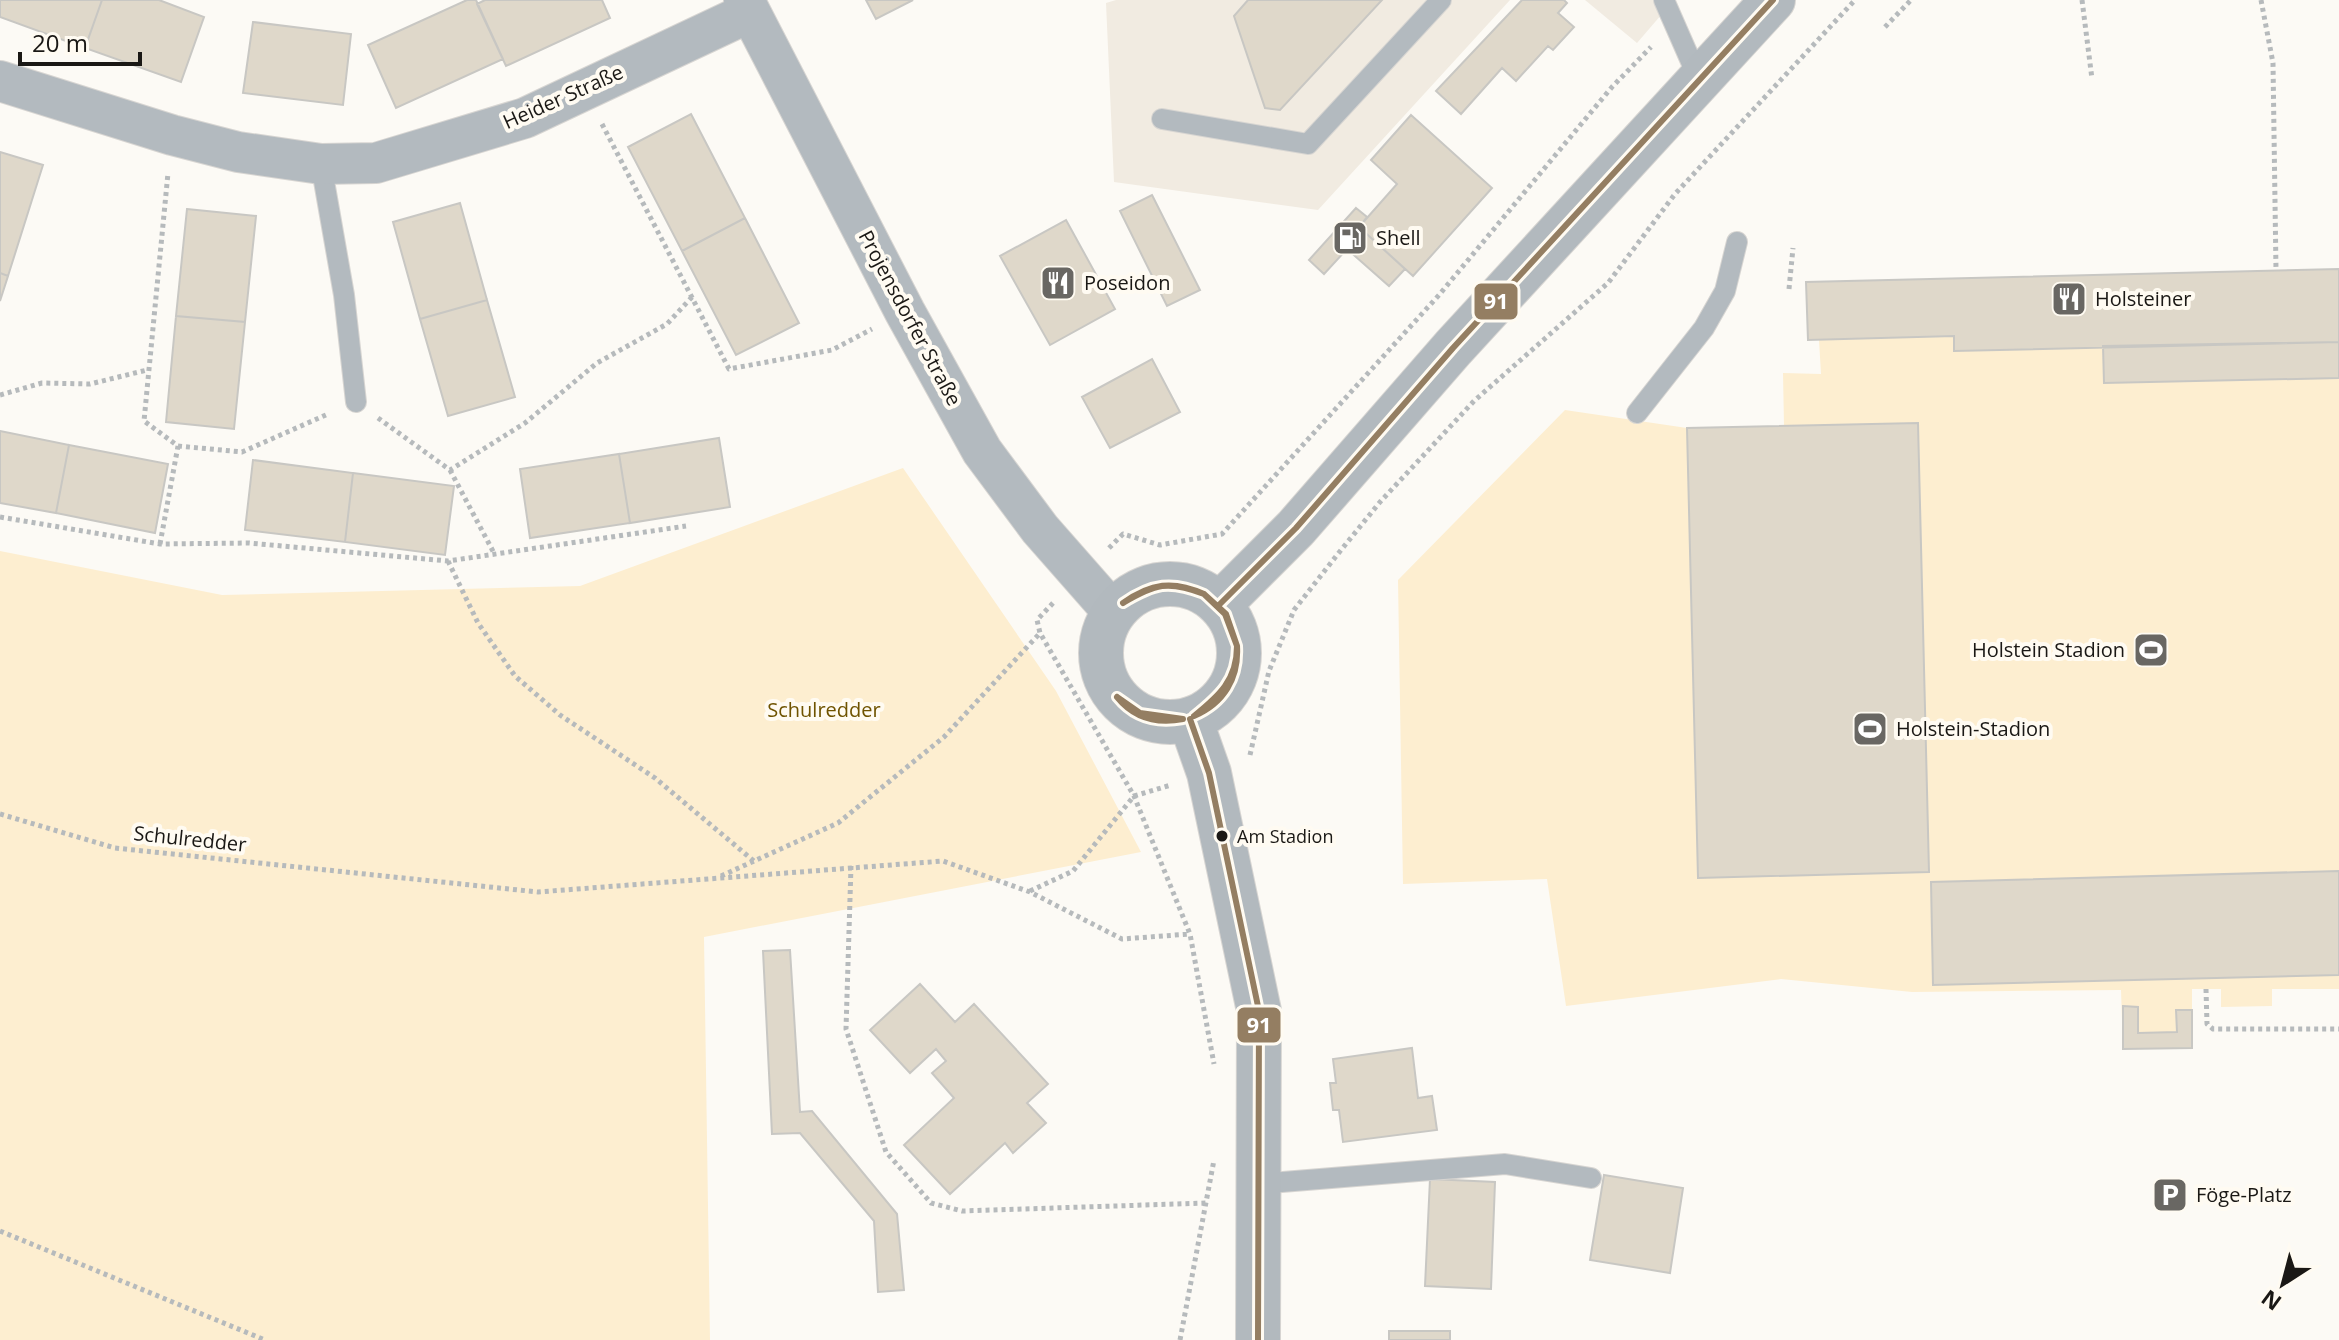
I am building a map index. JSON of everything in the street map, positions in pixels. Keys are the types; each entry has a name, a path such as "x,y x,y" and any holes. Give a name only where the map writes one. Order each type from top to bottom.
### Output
{"street":[{"path":"1220,604 1296,528 1453,348 1773,0"},
{"name":"Heider Straße","path":"0,81 172,135 238,152 321,164 376,163 525,118 747,6"},
{"name":"Projensdorfer Straße","path":"747,6 905,312 982,451 1040,529 1113,612"},
{"path":"1165,583 1194,588 1220,604 1235,628 1240,656 1232,684 1215,706 1190,719 1162,722 1134,713 1113,693 1101,667 1101,638 1113,612 1136,592 1165,583"},
{"path":"1190,719 1209,773 1259,1011 1258,1184 1250,1339"}],"lane":[{"path":"1162,119 1308,144 1441,0"},
{"path":"1664,0 1700,82"},
{"path":"321,164 344,295 356,402"},
{"path":"1637,413 1704,328 1725,291 1737,242"},
{"path":"1258,1184 1505,1164 1591,1178"}],"path":[{"path":"1249,753 1269,671 1294,610 1337,555 1380,502 1474,401 1608,283 1675,194 1855,0"},
{"path":"1885,27 1911,0"},
{"path":"2082,0 2092,79"},
{"path":"2261,0 2273,63 2276,270"},
{"path":"1160,545 1222,534 1439,295 1612,87 1674,22"},
{"path":"583,90 729,369 832,350 905,312"},
{"path":"172,135 144,421 178,446 242,452 356,402 450,470 495,555"},
{"path":"1789,289 1793,248"},
{"path":"450,470 525,423 597,363 667,324 692,297"},
{"path":"0,395 42,383 90,384 148,370"},
{"path":"160,544 178,446"},
{"path":"0,517 160,544 249,543 448,561 686,526"},
{"path":"448,561 478,623 515,676 560,715 655,778 755,862"},
{"name":"Schulredder","path":"716,877 838,823 944,737 1040,633 1134,796"},
{"path":"1030,892 1073,871 1134,796 1190,934 1214,1068"},
{"name":"Schulredder","path":"0,814 115,848 538,892 943,861 1030,892 1122,939 1190,934"},
{"path":"851,866 846,1029 886,1152 931,1203 962,1211 1206,1203"},
{"path":"2206,989 2207,1024 2213,1029 2339,1029"},
{"path":"1180,1340 1214,1158"},
{"path":"0,1231 265,1340"}],"shaded area":[{"path":"1116,0 1510,0 1318,210 1114,182 1106,3"},
{"path":"1585,0 1674,0 1637,43"}],"green space":[{"name":"Holstein-Stadion","path":"2339,269 2339,989 2272,989 2272,1006 2221,1007 2221,989 2192,989 2192,1048 2123,1049 2121,990 1912,992 1781,979 1566,1006 1547,879 1403,884 1398,580 1565,410 1687,428 1784,426 1783,373 1821,374 1819,340 1954,336 1954,351 2085,275"},
{"path":"903,468 1056,691 1141,852 704,937 710,1340 0,1340 0,551 222,595 580,586"}],"building":[{"path":"0,0 102,0 85,48 0,17"},
{"path":"102,0 159,0 204,17 181,82 85,48"},
{"path":"467,0 476,0 503,59 396,108 368,45"},
{"path":"485,0 602,0 610,18 506,66 477,4"},
{"path":"866,0 913,0 876,19"},
{"path":"1248,0 1382,0 1280,110 1265,108 1234,16"},
{"path":"1522,0 1564,0 1567,3 1558,13 1574,27 1553,50 1548,46 1516,81 1502,68 1461,114 1436,91"},
{"path":"253,22 351,34 343,105 243,93"},
{"path":"691,114 745,218 682,251 628,147"},
{"path":"1411,115 1492,188 1413,276 1359,227 1397,184 1371,160"},
{"path":"0,152 43,165 8,276 0,273"},
{"path":"1152,195 1200,290 1167,306 1120,211"},
{"path":"460,203 487,300 420,319 393,222"},
{"name":"Shell","path":"1356,208 1367,217 1359,227 1405,269 1389,286 1347,249 1324,274 1309,260"},
{"path":"187,209 256,216 245,322 176,316"},
{"path":"745,218 799,323 736,355 682,251"},
{"name":"Poseidon","path":"1066,220 1115,309 1050,345 1000,256"},
{"path":"2339,269 2339,342 1954,351 1954,336 1808,340 1806,282"},
{"path":"0,273 8,276 0,301"},
{"path":"487,300 515,397 448,416 420,319"},
{"path":"176,316 245,322 234,429 166,422"},
{"path":"2339,342 2339,378 2104,383 2103,346"},
{"path":"1152,359 1180,412 1110,448 1082,397"},
{"path":"1918,423 1929,872 1698,878 1687,428"},
{"path":"0,431 69,445 56,513 0,503"},
{"path":"719,438 730,507 630,523 619,454"},
{"path":"69,445 168,464 155,533 56,513"},
{"path":"619,454 630,523 530,538 520,469"},
{"path":"253,460 353,473 345,542 245,530"},
{"path":"353,473 454,486 445,555 345,542"},
{"path":"2339,871 2339,975 1933,985 1931,882"},
{"path":"790,950 800,1112 812,1111 897,1214 904,1290 878,1292 874,1221 800,1133 772,1134 763,951"},
{"path":"920,984 955,1022 974,1004 1048,1084 1027,1103 1046,1123 1013,1153 1005,1143 950,1194 904,1145 954,1098 932,1073 946,1061 936,1049 910,1073 870,1030"},
{"path":"2123,1006 2138,1007 2138,1033 2177,1032 2176,1010 2192,1010 2192,1048 2123,1049"},
{"path":"1412,1048 1418,1098 1432,1096 1437,1130 1343,1142 1339,1110 1333,1110 1330,1083 1336,1083 1333,1059"},
{"path":"1604,1175 1683,1188 1670,1273 1590,1260"},
{"path":"1430,1179 1495,1182 1491,1289 1425,1286"},
{"path":"1389,1331 1450,1331 1450,1340 1389,1340"}],"transit line":[{"name":"91","path":"1220,604 1296,528 1453,348 1773,0"},
{"name":"91","path":"1123,603 1143,591 1162,586 1172,585 1204,594"},
{"name":"91","path":"1123,603 1162,586 1181,587 1204,594"},
{"name":"91","path":"1204,594 1226,614 1237,646"},
{"name":"91","path":"1204,594 1225,614 1237,646"},
{"name":"91","path":"1194,716 1230,678 1237,646"},
{"name":"91","path":"1194,716 1214,704 1228,688 1235,669 1237,646"},
{"name":"91","path":"1117,697 1140,713 1183,719"},
{"name":"91","path":"1117,697 1138,715 1164,721 1183,719"},
{"name":"91","path":"1190,719 1209,773 1259,1011 1258,1340"}],"place":[{"name":"Shell","path":"1350,238"},
{"name":"Poseidon","path":"1058,283"},
{"name":"Holsteiner","path":"2069,299"},
{"name":"Holstein Stadion","path":"2151,650"},
{"name":"Holstein-Stadion","path":"1870,729"},
{"name":"Am Stadion","path":"1222,836"},
{"name":"Föge-Platz","path":"2170,1195"}]}
